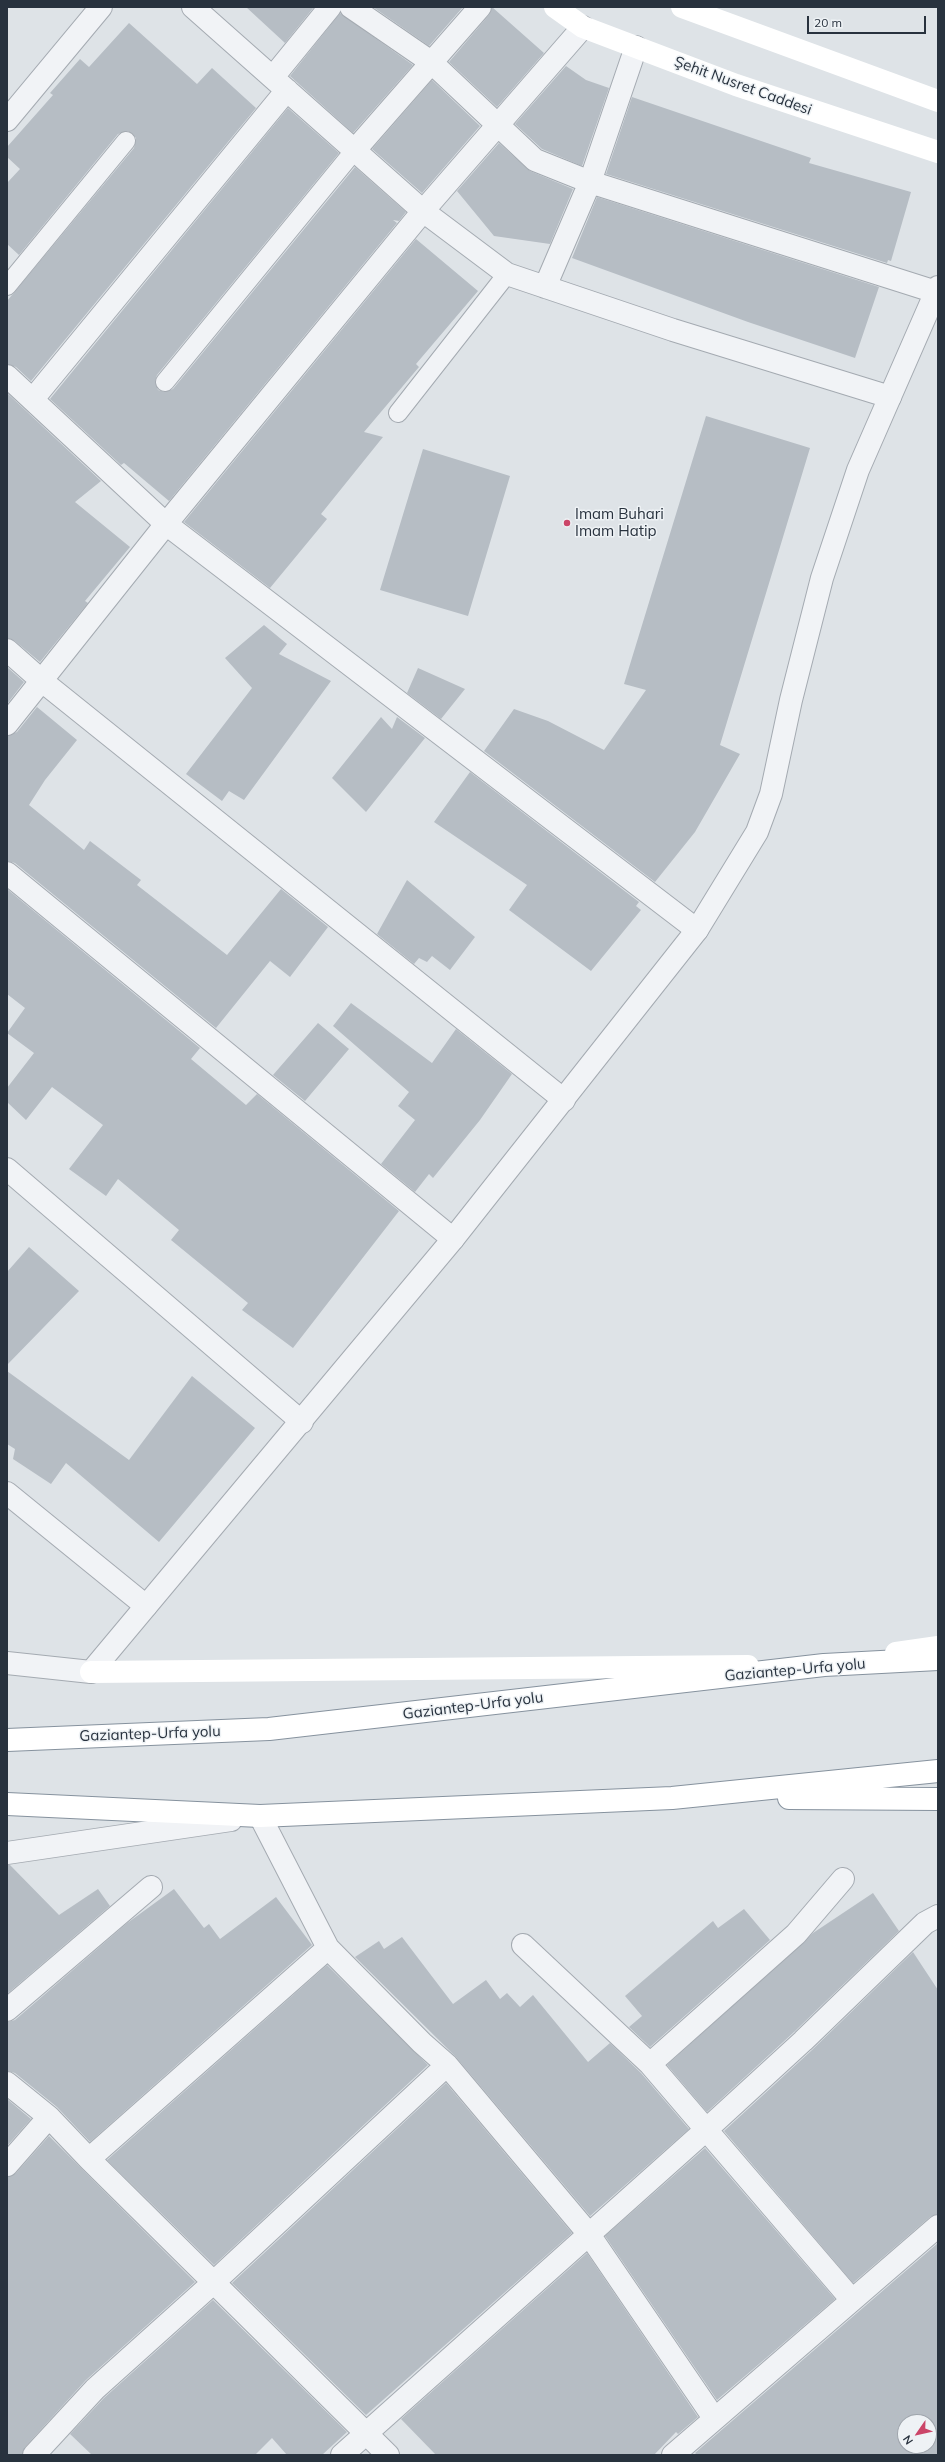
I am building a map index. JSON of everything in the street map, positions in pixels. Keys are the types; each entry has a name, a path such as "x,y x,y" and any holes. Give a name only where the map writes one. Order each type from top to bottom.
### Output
{"main road":[{"name":"Şehit Nusret Caddesi","path":"554,7 583,27 736,85 938,152"},
{"path":"682,7 938,101"},
{"path":"92,1672 824,1665 938,1646"},
{"name":"Gaziantep-Urfa yolu","path":"7,1740 269,1729 824,1665 938,1659"},
{"path":"672,1798 938,1771"},
{"path":"7,1804 260,1816 672,1798 938,1799"}],"street":[{"path":"7,120 101,7"},
{"path":"193,7 423,211 507,274 673,330 890,397"},
{"path":"33,399 280,83 330,7"},
{"path":"7,1663 92,1672 302,1422 453,1239 697,930 757,832 769,800 790,700 822,578 858,470 937,289 590,182 535,160 431,62 351,7"},
{"path":"354,151 480,7"},
{"path":"7,724 166,524 423,211 497,124 583,27"},
{"path":"545,287 590,182 636,47"},
{"path":"7,376 166,524 697,930"},
{"path":"7,650 42,681 564,1100"},
{"path":"7,873 453,1239"},
{"path":"7,1169 302,1422"},
{"path":"7,1493 146,1606"},
{"path":"7,1853 260,1816 328,1948 422,2043 447,2065 588,2233 714,2418"},
{"path":"650,2064 796,1934 843,1879"},
{"path":"7,2010 151,1887"},
{"path":"342,2455 366,2435 588,2233 707,2129 803,2041 920,1928 938,1916"},
{"path":"523,1945 650,2064 852,2300"},
{"path":"89,2159 328,1948"},
{"path":"34,2455 95,2389 214,2283 447,2065"},
{"path":"7,2082 49,2117 89,2159 366,2435 388,2455"},
{"path":"7,2165 49,2117"},
{"path":"673,2455 938,2226"}],"lane":[{"path":"7,286 126,141"},
{"path":"166,382 354,151"},
{"path":"398,413 507,274"}],"building":[{"path":"246,7 314,7 285,43"},
{"path":"373,7 463,7 429,46"},
{"path":"492,7 544,53 497,107 449,62 489,15"},
{"path":"340,13 413,65 353,133 290,76"},
{"path":"129,23 197,84 212,68 256,108 31,381 16,367 7,364 7,301 134,148 136,138 128,131 118,134 19,255 7,244 7,183 20,169 7,157 7,147 53,95 50,93 80,59 89,67"},
{"path":"566,66 586,80 609,88 582,166 542,149 515,124"},
{"path":"432,80 480,126 422,193 372,149"},
{"path":"632,97 811,158 809,163 911,192 891,261 888,260 887,263 606,174"},
{"path":"288,108 339,153 157,375 155,381 158,390 164,392 173,389 355,167 406,212 399,221 393,220 397,223 169,501 124,463 121,465 50,399"},
{"path":"499,143 530,171 573,189 550,244 494,236 457,191"},
{"path":"597,197 879,287 855,358 748,322 572,258"},
{"path":"416,239 478,291 416,364 419,367 364,432 383,437 321,514 327,519 270,588 184,522"},
{"path":"7,393 101,481 75,502 130,547 85,601 88,603 40,662 15,641 7,638"},
{"path":"706,416 810,448 720,745 740,754 695,832 655,882 484,751 514,709 548,721 604,750 646,690 624,684"},
{"path":"423,449 510,476 468,616 380,590"},
{"path":"264,625 287,644 279,654 331,681 244,800 229,791 222,801 186,774 252,688 225,658"},
{"path":"7,667 24,682 7,704"},
{"path":"418,668 465,689 441,719 407,693"},
{"path":"37,707 77,740 45,780 29,805 84,850 90,841 141,880 137,885 227,955 281,889 328,927 290,977 270,961 216,1028 15,863 7,861 7,736 17,732"},
{"path":"381,717 392,729 397,717 425,738 366,812 332,778"},
{"path":"470,772 639,902 636,906 641,910 591,971 509,910 527,885 434,822"},
{"path":"407,880 475,937 450,970 432,956 427,962 419,958 414,964 377,934"},
{"path":"7,889 200,1048 191,1059 246,1105 257,1094 399,1211 293,1348 242,1310 248,1303 171,1240 179,1230 118,1179 106,1196 69,1169 103,1125 52,1087 26,1120 7,1102 7,1088 34,1053 7,1033 25,1008 7,994"},
{"path":"351,1003 432,1063 456,1029 512,1074 480,1120 433,1178 429,1174 415,1192 381,1164 415,1120 398,1106 409,1092 333,1026"},
{"path":"318,1023 349,1049 305,1101 273,1075"},
{"path":"29,1247 79,1291 7,1365 7,1272"},
{"path":"7,1371 129,1460 192,1376 255,1428 159,1542 66,1463 51,1484 13,1459 15,1449 7,1444"},
{"path":"7,1865 10,1865 59,1915 98,1889 110,1906 7,1994"},
{"path":"174,1889 204,1928 209,1924 220,1939 276,1897 312,1945 90,2142 57,2107 15,2073 7,2071 7,2022 15,2020 126,1924"},
{"path":"873,1893 899,1931 794,2032 707,2112 667,2065 813,1933"},
{"path":"744,1909 770,1940 650,2047 629,2027 642,2016 625,1996 713,1921 718,1928"},
{"path":"402,1937 453,2004 486,1980 500,1999 507,1993 520,2007 533,1995 588,2062 610,2043 641,2073 689,2129 590,2216 456,2057 355,1957 379,1941 384,1949"},
{"path":"913,1952 938,1990 938,2214 930,2217 853,2283 724,2131 812,2050"},
{"path":"327,1965 428,2065 214,2265 107,2160"},
{"path":"446,2083 572,2233 366,2415 232,2283"},
{"path":"7,2099 31,2119 7,2146"},
{"path":"49,2136 195,2282 86,2380 25,2447 22,2455 7,2455 7,2177 16,2173"},
{"path":"705,2148 835,2299 717,2400 605,2236"},
{"path":"938,2243 938,2455 697,2455 695,2453"},
{"path":"587,2253 698,2417 678,2434 676,2432 654,2455 436,2455 401,2419"},
{"path":"213,2300 347,2432 322,2455 287,2455 272,2438 255,2455 92,2455 70,2434 104,2398"}],"place":[{"name":"Imam Buhari Imam Hatip","path":"567,523"}]}
